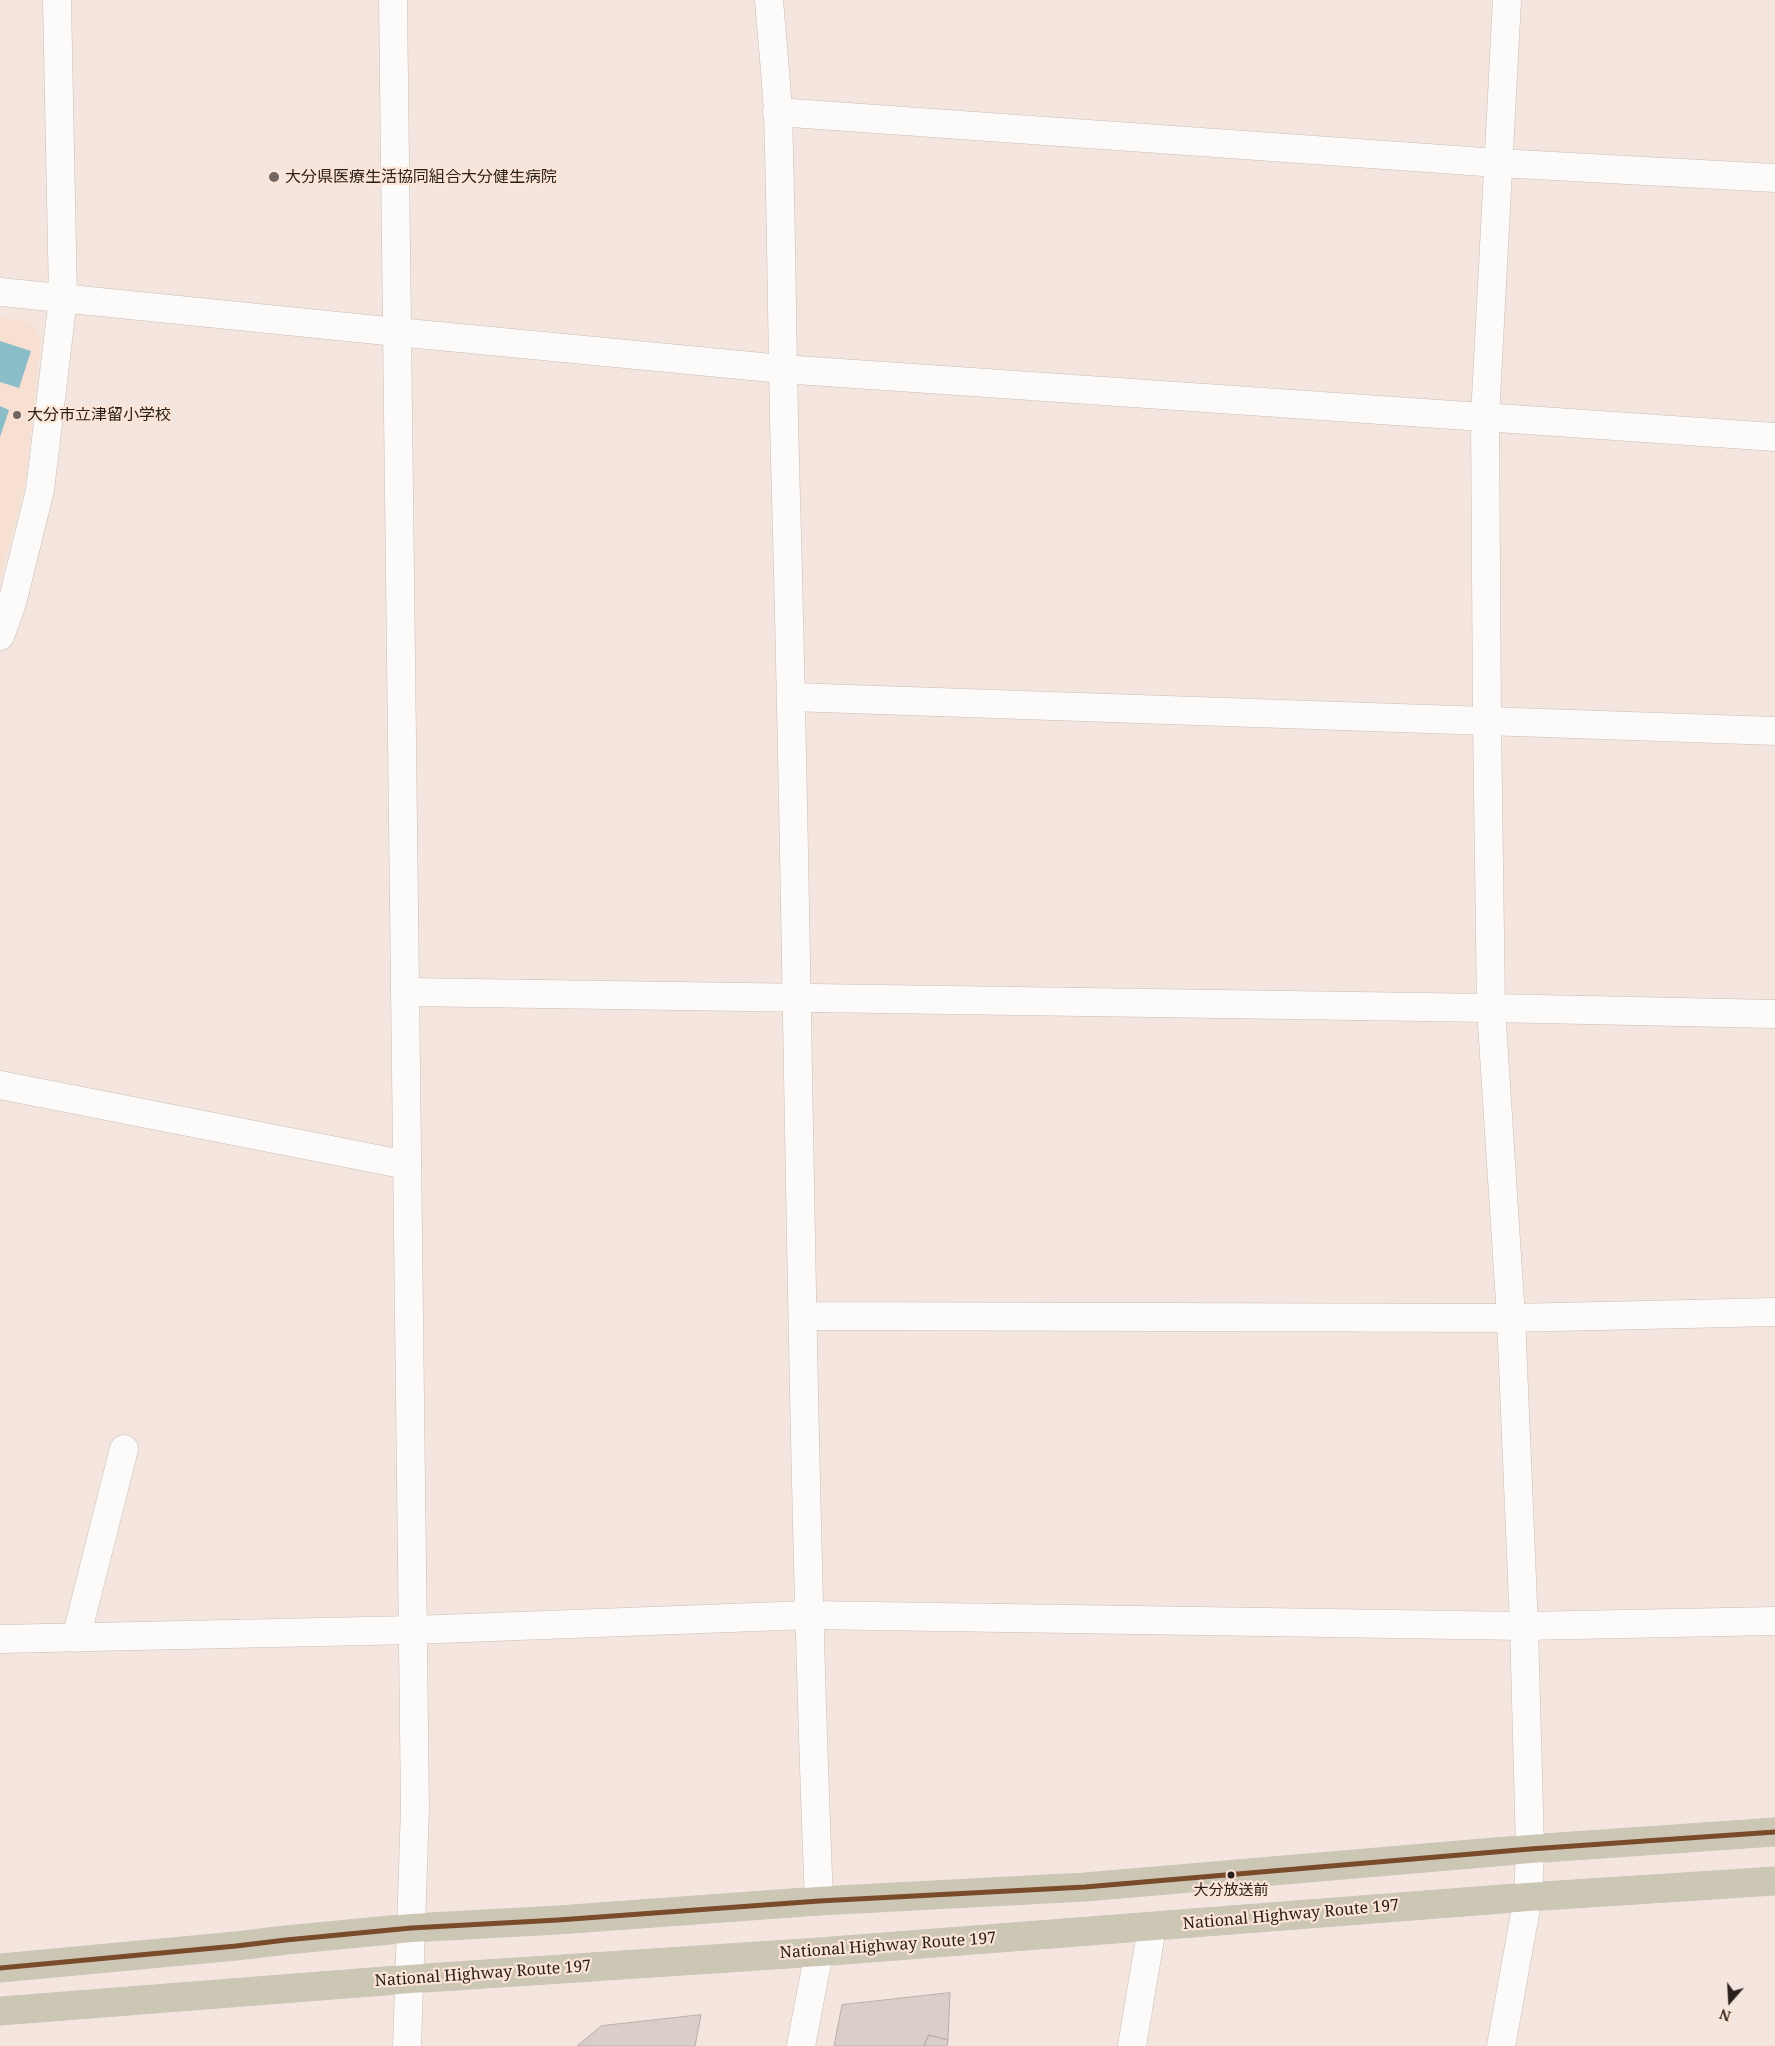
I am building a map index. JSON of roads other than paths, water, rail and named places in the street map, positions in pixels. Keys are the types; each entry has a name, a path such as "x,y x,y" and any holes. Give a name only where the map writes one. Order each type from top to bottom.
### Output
{"highway":[{"path":"0,1968 412,1928 558,1920 819,1901 1085,1887 1530,1849 1775,1832"},
{"name":"National Highway Route 197","path":"0,2011 410,1979 819,1952 1528,1897 1775,1881"}],"street":[{"path":"0,636 12,603 40,490 63,298 57,0"},
{"path":"393,0 415,1808 407,2046"},
{"path":"769,0 778,112 782,368 792,697 795,998 804,1316 809,1615 819,1901"},
{"path":"1501,2046 1528,1897 1530,1849 1524,1626 1511,1318 1491,1008 1487,721 1485,417 1507,0"},
{"path":"778,112 1498,163 1775,178"},
{"path":"0,292 782,368 1775,436"},
{"path":"792,697 1775,731"},
{"path":"405,992 1775,1014"},
{"path":"0,1085 407,1165"},
{"path":"804,1316 1511,1318 1775,1312"},
{"path":"76,1638 124,1449"},
{"path":"0,1639 413,1630 809,1615 1524,1626 1775,1621"},
{"path":"1132,2046 1152,1926"},
{"path":"801,2046 819,1952"}],"water":[{"path":"0,341 31,351 19,388 0,382"},
{"path":"0,406 9,410 0,437"}],"place":[{"name":"大分県医療生活協同組合大分健生病院","path":"274,177"},
{"name":"大分市立津留小学校","path":"17,415"},
{"name":"大分放送前","path":"1231,1875"}]}
